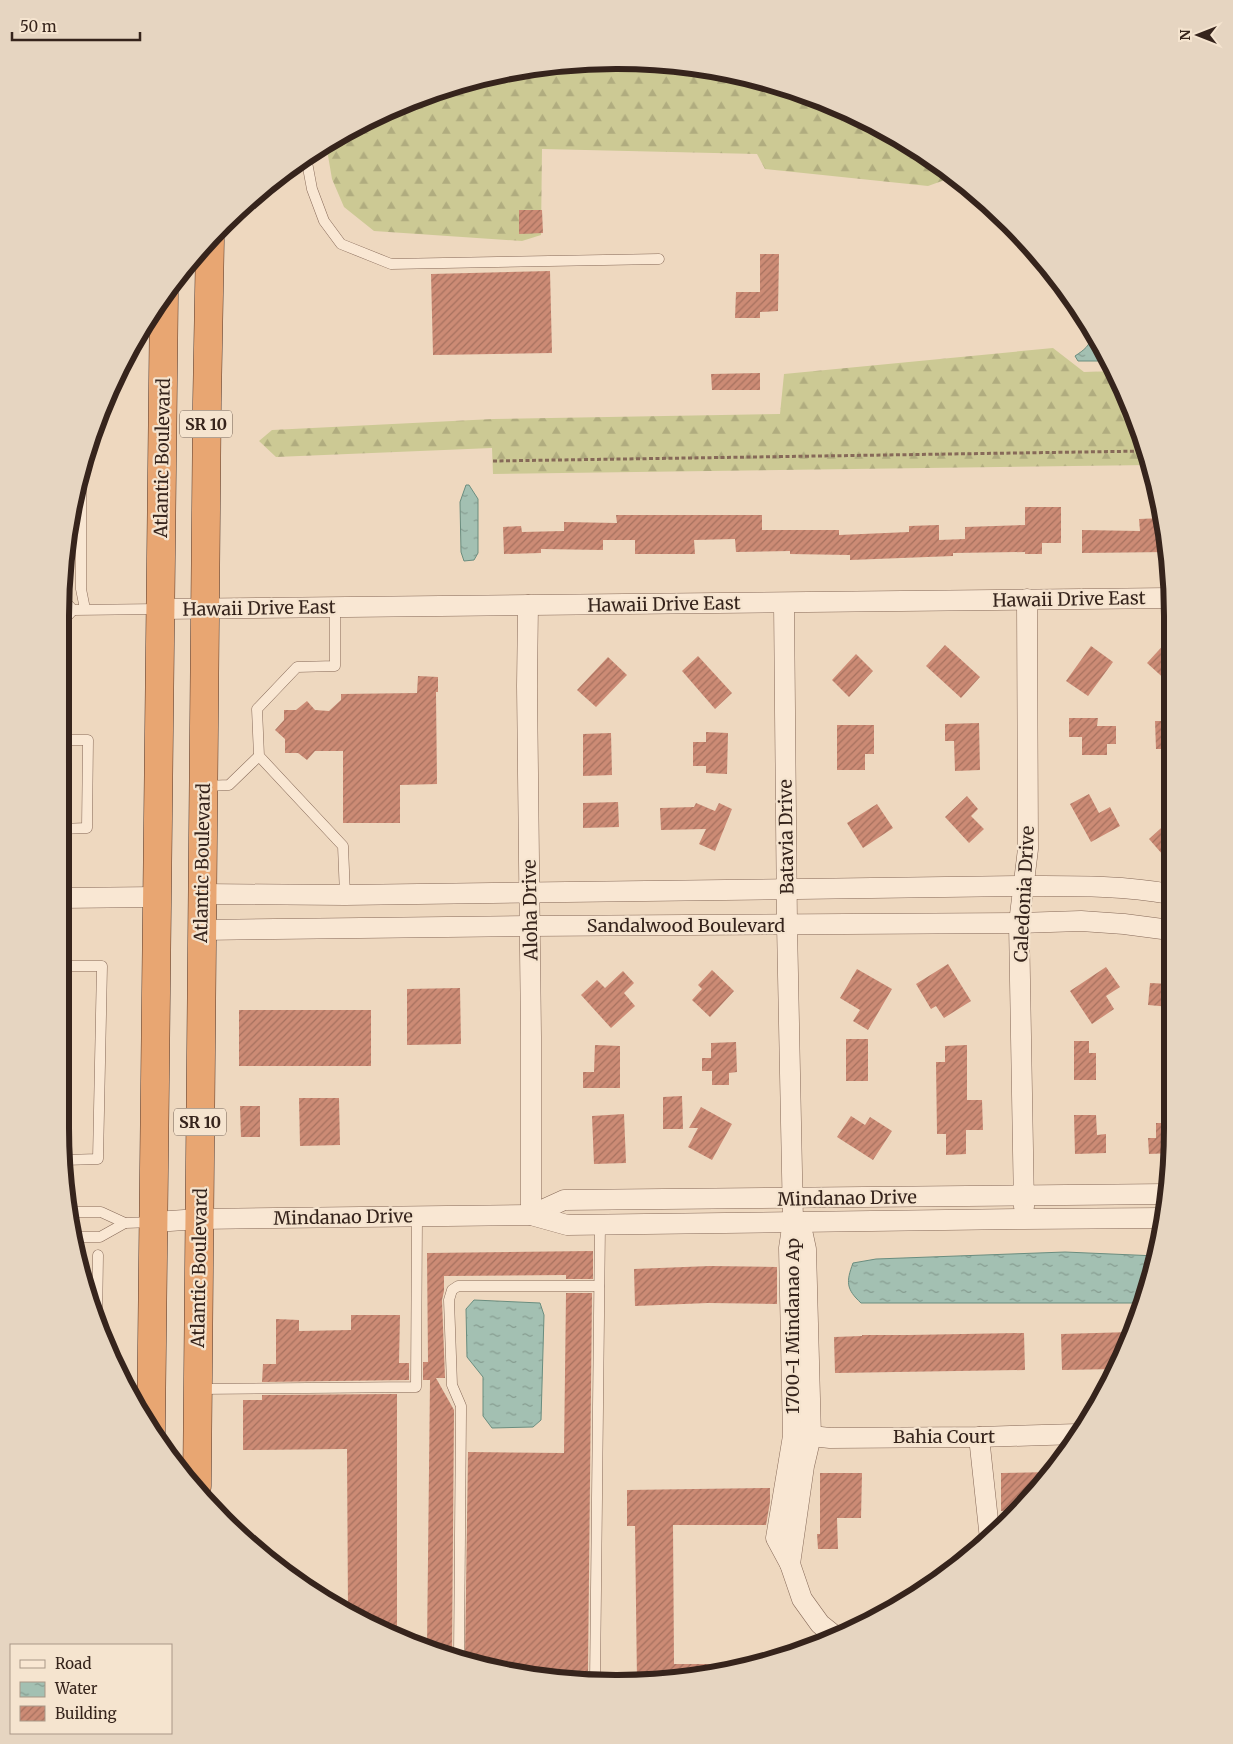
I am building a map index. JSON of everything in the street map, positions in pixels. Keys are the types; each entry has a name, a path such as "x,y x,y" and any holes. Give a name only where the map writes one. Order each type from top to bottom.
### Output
{"highway":[{"name":"Atlantic Boulevard","path":"197,1479 210,250"},
{"name":"Atlantic Boulevard","path":"151,1416 164,308"}],"street":[{"name":"Hawaii Drive East","path":"160,608 1163,598"},
{"name":"Caledonia Drive","path":"1024,1219 1019,923 1028,848 1027,599"},
{"name":"Batavia Drive","path":"784,603 786,889 793,1221"},
{"name":"Aloha Drive","path":"528,605 531,1215"},
{"name":"Sandalwood Boulevard","path":"202,894 345,895 1024,886 1086,886 1164,893"},
{"path":"345,895 350,928"},
{"path":"69,898 157,897"},
{"name":"Sandalwood Boulevard","path":"202,930 1081,921 1164,929"},
{"name":"Mindanao Drive","path":"531,1215 564,1200 1160,1194"},
{"name":"Mindanao Drive","path":"154,1222 199,1219 531,1215 567,1225 1157,1218"},
{"name":"1700-1 Mindanao Ap","path":"790,1564 804,1466 811,1436 806,1248 803,1235 793,1221"},
{"name":"1700-1 Mindanao Ap","path":"793,1221 789,1248 793,1436 776,1538 790,1564 802,1599 820,1624 831,1632"},
{"name":"Bahia Court","path":"811,1436 830,1438 979,1437 1070,1434"},
{"path":"979,1437 989,1529"}],"lane":[{"path":"307,164 312,189 324,221 341,244 391,264 659,259"},
{"path":"82,498 81,589 85,609"},
{"path":"69,606 73,610"},
{"path":"335,607 335,666 297,667 258,709 259,756 343,846 345,895"},
{"path":"69,614 73,610 85,609 160,608"},
{"path":"69,740 88,740 88,828 69,828"},
{"path":"203,786 229,785 259,756"},
{"path":"69,966 102,966 98,1160 70,1160"},
{"path":"75,1212 101,1212 124,1223 154,1222"},
{"path":"197,1389 416,1387 417,1216"},
{"path":"80,1237 100,1237 124,1223"},
{"path":"595,1674 600,1225"},
{"path":"97,1302 98,1255"},
{"path":"459,1652 461,1406 448,1386 449,1300 452,1290 458,1286 600,1286"}],"path":[{"path":"492,460 1138,451"}],"green space":[{"path":"616,69 688,73 758,87 793,98 859,125 921,161 946,179 928,186 765,169 757,154 542,149 541,235 522,241 374,231 344,207 332,179 327,152 374,125 407,110 475,87 510,79 545,73"},
{"path":"1053,348 1084,372 1107,371 1123,407 1143,465 493,474 492,448 276,457 259,441 272,430 493,419 780,414 784,374"}],"water":[{"path":"1090,342 1101,361 1078,361 1075,356"},
{"path":"466,485 469,485 478,499 478,553 474,560 464,561 461,552 460,502"},
{"path":"1065,1252 1149,1256 1135,1303 861,1303 852,1294 848,1280 853,1263 876,1259"},
{"path":"474,1300 540,1303 544,1315 541,1420 533,1427 492,1428 483,1416 483,1377 467,1357 466,1309"}],"building":[{"path":"519,210 542,210 543,233 519,234"},
{"path":"760,254 779,254 778,311 760,312 760,318 735,318 736,292 760,292"},
{"path":"550,271 552,353 433,355 431,274"},
{"path":"760,373 760,390 712,390 711,374"},
{"path":"1025,507 1061,507 1061,543 1042,543 1042,554 1025,554 1025,552 953,553 953,556 850,560 850,555 790,554 790,551 736,552 735,539 694,540 695,554 635,554 635,540 603,540 603,550 541,549 541,553 504,554 503,527 521,526 522,532 564,531 564,522 617,523 616,515 762,515 762,530 839,530 839,535 909,532 909,526 939,525 939,540 965,539 965,527 1025,525"},
{"path":"1155,518 1161,552 1082,553 1082,530 1140,531 1139,519"},
{"path":"1164,644 1164,678 1147,663"},
{"path":"945,645 980,677 961,698 926,666"},
{"path":"1091,646 1113,662 1088,696 1066,681"},
{"path":"856,654 873,671 849,697 832,680"},
{"path":"698,656 732,693 715,709 682,671"},
{"path":"608,657 627,675 596,707 577,690"},
{"path":"418,676 438,677 438,692 436,692 437,784 400,785 400,823 343,823 343,751 315,751 307,760 298,753 285,753 285,739 275,730 284,720 284,710 296,710 307,701 315,710 329,711 341,700 341,694 417,693"},
{"path":"1069,718 1098,718 1097,726 1116,726 1116,744 1107,744 1107,755 1082,755 1082,737 1069,737"},
{"path":"1155,721 1164,721 1164,749 1156,749"},
{"path":"979,723 980,770 955,771 954,741 945,741 945,724"},
{"path":"837,725 874,725 874,754 865,754 865,770 837,770"},
{"path":"706,732 728,733 727,774 706,773 706,766 693,766 693,742 706,742"},
{"path":"611,733 612,775 583,776 583,734"},
{"path":"1089,794 1099,813 1110,807 1120,826 1091,842 1070,804"},
{"path":"967,796 978,809 971,816 984,829 969,843 945,817"},
{"path":"618,802 619,827 583,828 583,803"},
{"path":"696,803 715,811 719,803 732,809 715,851 699,844 706,829 661,830 660,808 694,807"},
{"path":"877,804 893,828 863,848 847,823"},
{"path":"1164,825 1164,856 1149,839"},
{"path":"948,964 971,1001 944,1018 936,1006 931,1009 916,984"},
{"path":"1106,967 1120,987 1106,996 1114,1009 1092,1024 1070,991"},
{"path":"857,969 892,989 868,1030 853,1021 860,1010 840,998"},
{"path":"712,970 734,991 710,1017 692,1000 702,989 698,985"},
{"path":"623,971 634,983 624,993 635,1006 611,1028 581,995 597,980 605,988"},
{"path":"1150,983 1164,984 1164,1006 1148,1005"},
{"path":"460,988 461,1044 407,1045 407,989"},
{"path":"239,1010 371,1010 371,1066 239,1066"},
{"path":"846,1039 868,1039 868,1081 846,1081"},
{"path":"1074,1041 1089,1041 1089,1053 1096,1053 1096,1080 1074,1080"},
{"path":"736,1042 737,1072 729,1073 729,1085 712,1085 712,1071 702,1071 702,1058 711,1058 711,1043"},
{"path":"595,1045 620,1046 620,1088 583,1088 583,1072 594,1072"},
{"path":"967,1045 967,1100 982,1100 983,1130 966,1130 966,1154 946,1155 946,1134 937,1134 936,1062 945,1062 945,1046"},
{"path":"682,1096 683,1129 663,1129 663,1097"},
{"path":"299,1098 339,1098 340,1145 300,1146"},
{"path":"240,1106 260,1106 260,1137 241,1137"},
{"path":"701,1107 732,1124 712,1160 688,1147 698,1128 689,1128"},
{"path":"624,1114 626,1163 594,1164 592,1116"},
{"path":"1074,1115 1096,1115 1097,1135 1106,1134 1106,1153 1075,1154"},
{"path":"851,1116 865,1125 870,1117 892,1131 873,1160 837,1137"},
{"path":"1156,1123 1164,1123 1163,1153 1149,1154 1148,1138 1156,1138"},
{"path":"593,1251 593,1279 566,1279 566,1275 444,1276 442,1300 445,1378 436,1378 454,1410 452,1650 427,1641 430,1380 423,1380 423,1362 428,1362 427,1253"},
{"path":"710,1266 777,1267 777,1304 708,1303 635,1306 634,1269"},
{"path":"566,1293 592,1293 588,1671 542,1670 465,1654 468,1452 564,1453"},
{"path":"351,1315 400,1315 399,1363 409,1363 409,1380 262,1382 263,1364 276,1364 276,1319 299,1320 299,1331 351,1330"},
{"path":"1125,1332 1108,1369 1062,1370 1061,1334"},
{"path":"1024,1333 1025,1370 835,1373 834,1337"},
{"path":"397,1394 397,1629 348,1605 347,1449 243,1450 243,1400 262,1400 262,1395"},
{"path":"1042,1472 1008,1511 1001,1511 1001,1473"},
{"path":"820,1473 862,1473 861,1518 837,1518 838,1549 818,1549 817,1534 820,1534"},
{"path":"770,1488 770,1502 766,1525 673,1525 674,1664 727,1664 688,1671 637,1674 635,1526 627,1526 627,1490"}]}
